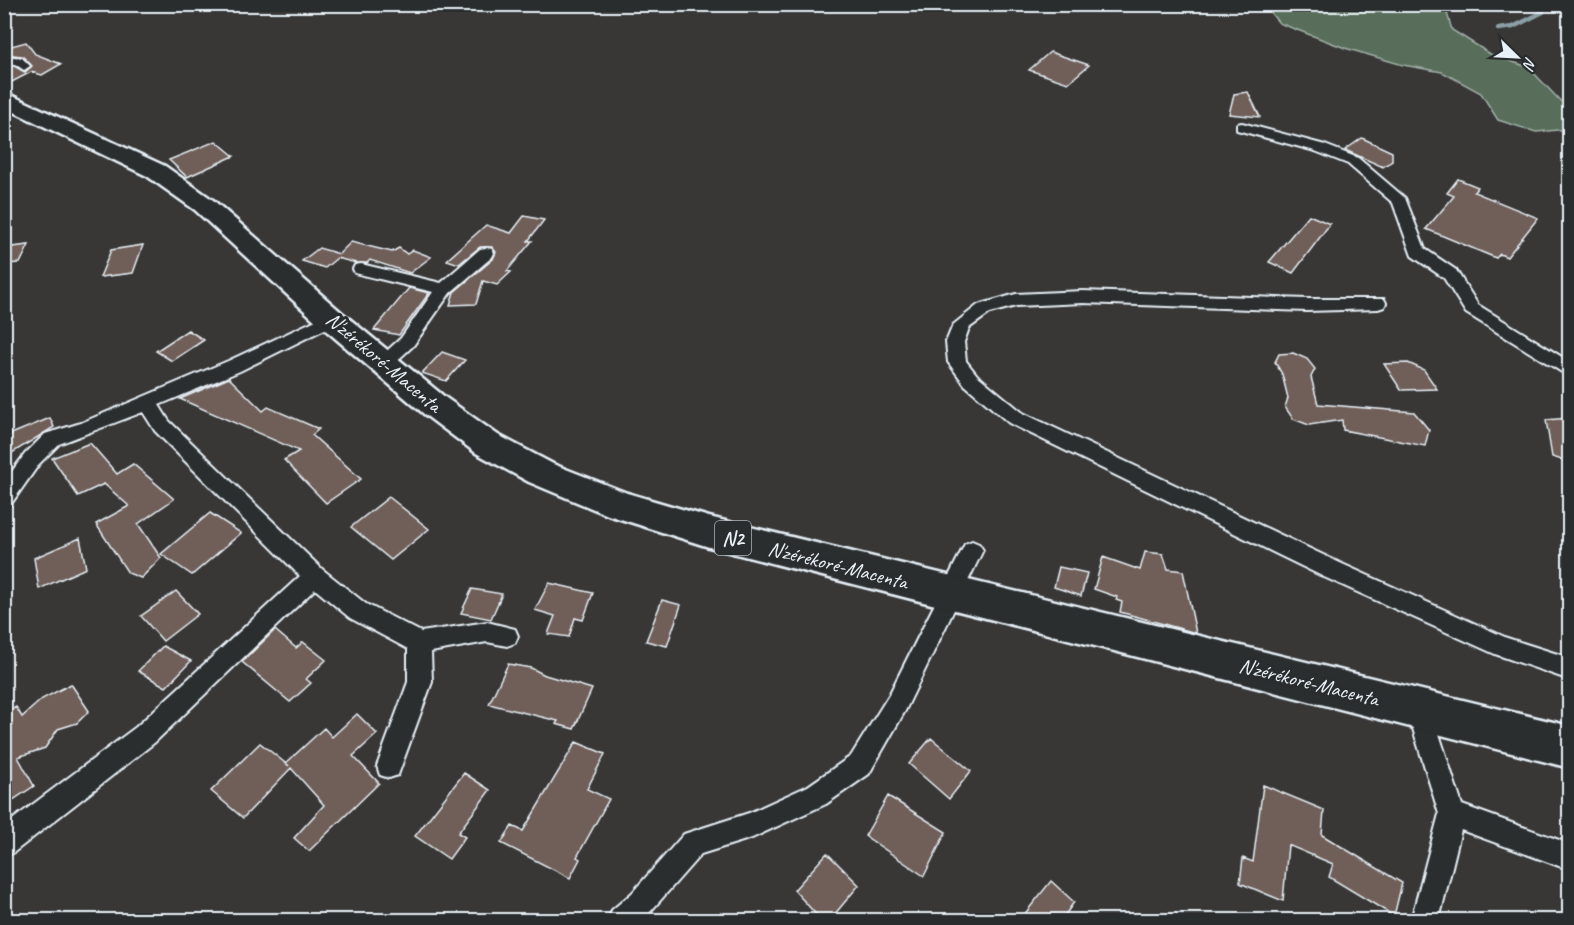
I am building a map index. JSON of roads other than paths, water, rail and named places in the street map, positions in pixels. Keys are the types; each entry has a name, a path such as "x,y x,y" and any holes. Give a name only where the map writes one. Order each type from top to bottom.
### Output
{"highway":[{"name":"N'zérékoré-Macenta","path":"8,102 156,171 204,205 331,319 435,406 487,444 542,473 620,505 709,532 949,594 1569,747"}],"street":[{"path":"4,60 18,61 24,66"},
{"path":"1242,126 1320,148 1353,161 1400,201 1411,226 1418,252 1450,274 1472,309 1569,372"},
{"path":"384,363 407,342 444,288 486,254"},
{"path":"361,269 444,288"},
{"path":"1378,303 1308,305 1083,297 1016,300 984,309 962,325 954,342 957,362 971,380 1016,418 1332,570 1492,642 1569,669"},
{"path":"4,498 32,459 52,439 87,428 146,401 234,366 331,319"},
{"path":"146,401 162,426 314,576 358,611 419,643 487,632 507,636"},
{"path":"622,921 642,903 693,843 752,825 807,800 860,765 897,703 972,550"},
{"path":"4,844 23,826 145,735 314,576"},
{"path":"389,766 420,682 419,643"},
{"path":"1419,709 1452,814 1425,921"},
{"path":"1452,814 1569,857"}],"waterway":[{"path":"1498,29 1513,27 1543,12 1544,4"}]}
